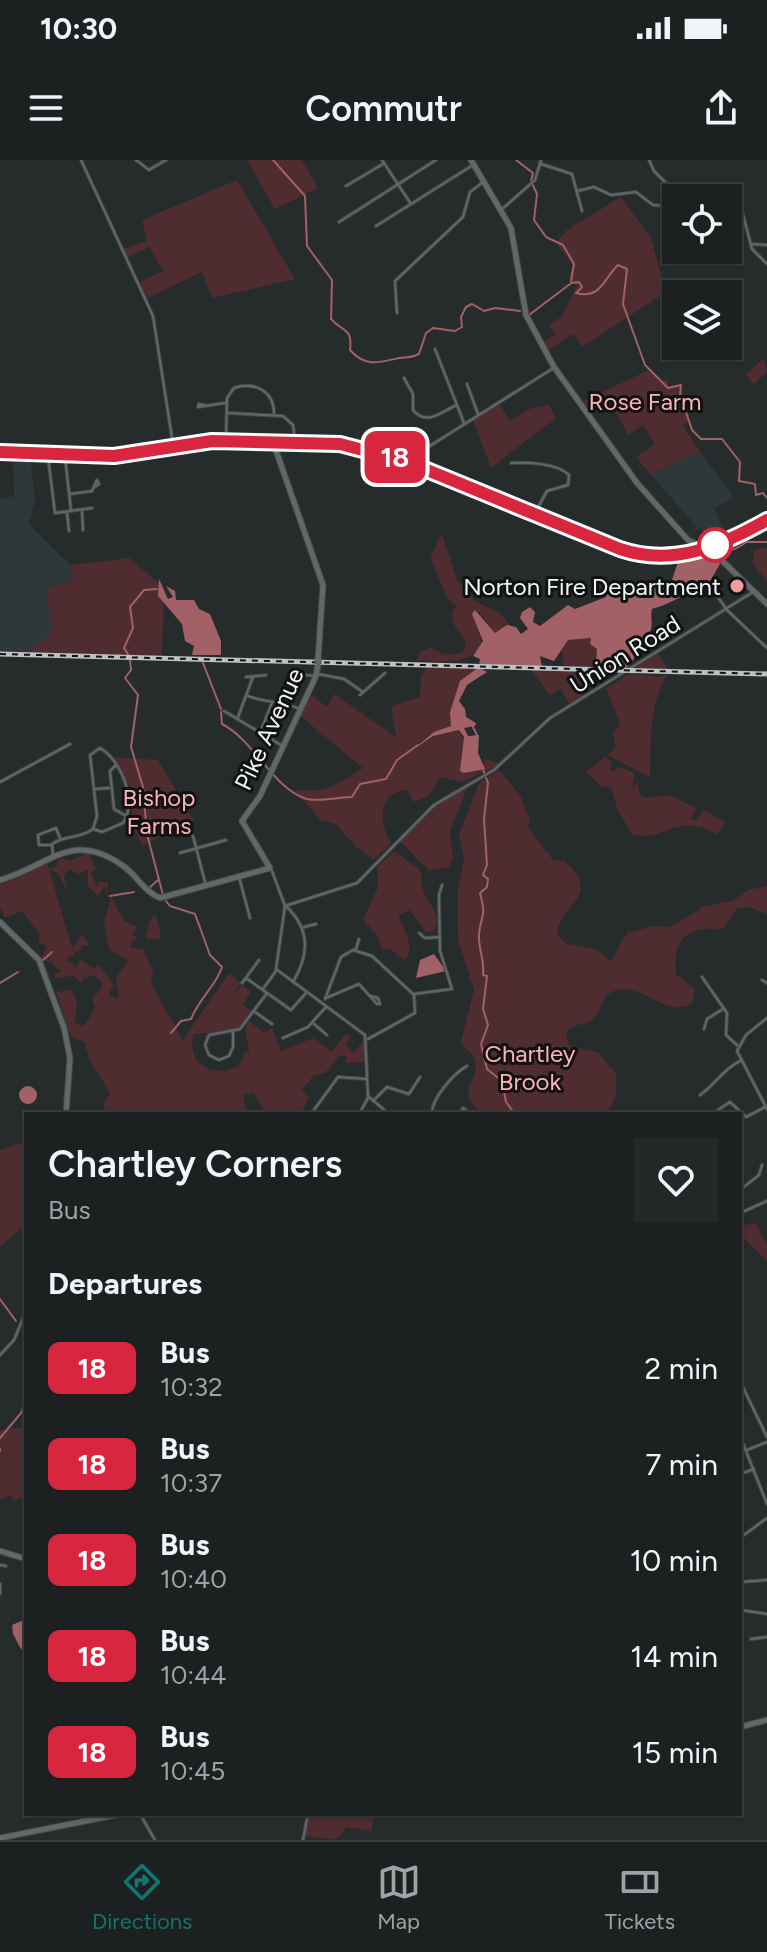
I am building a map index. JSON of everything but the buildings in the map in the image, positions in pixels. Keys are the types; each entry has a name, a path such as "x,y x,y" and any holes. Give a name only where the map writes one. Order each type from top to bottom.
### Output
{"highway":[{"path":"0,452 122,456 173,445 226,441 340,444 397,458 643,555 670,557 707,548 767,520"}],"street":[{"path":"136,160 149,170 166,160"},
{"path":"339,222 436,160"},
{"path":"649,160 654,171 667,184"},
{"path":"80,161 153,316 173,445"},
{"path":"346,186 383,162 411,205"},
{"path":"376,226 472,162 515,239 526,315 554,367 637,483 688,540 707,548 767,604"},
{"path":"501,210 531,183 541,162 569,171 582,211"},
{"path":"397,313 395,281 460,220 468,209 470,192 483,182"},
{"path":"577,191 595,187 612,196 634,192 654,206 662,206"},
{"path":"742,213 750,244 756,255 767,264"},
{"path":"750,244 767,245"},
{"path":"435,349 464,424"},
{"path":"397,458 422,450 554,367"},
{"path":"404,378 413,395 413,410 419,417 429,418 457,405"},
{"path":"467,384 479,415"},
{"path":"226,441 226,404 232,390 246,386 270,395 274,413"},
{"path":"204,405 226,404"},
{"path":"226,413 274,413 291,422 295,442"},
{"name":"Pike Avenue","path":"272,441 323,585 317,674 260,796 242,821 270,868 285,906 276,970"},
{"path":"47,452 55,513 92,508"},
{"path":"65,452 69,531"},
{"path":"511,463 528,461 562,469 569,475 568,485 545,493 535,514"},
{"path":"69,494 96,486"},
{"path":"82,510 83,530"},
{"path":"713,590 727,610 767,648"},
{"name":"Union Road","path":"285,906 356,883 434,805 484,776 552,718 753,591"},
{"path":"293,674 343,679 362,694 385,673"},
{"path":"246,677 266,675"},
{"path":"237,718 253,677"},
{"path":"248,696 272,703 287,703 300,709"},
{"path":"259,734 272,703"},
{"path":"224,711 283,746"},
{"path":"0,782 70,744"},
{"path":"93,829 97,816 92,750 105,750 124,778 127,816"},
{"path":"116,765 110,771 115,811 127,816"},
{"path":"94,789 111,787"},
{"path":"60,839 56,828 38,835 39,845 52,844 60,839 81,836 93,829 109,831 127,816"},
{"path":"193,836 207,887"},
{"path":"180,853 226,840"},
{"path":"52,844 53,858"},
{"path":"0,880 77,848 92,848 127,868 147,891 160,898 270,868"},
{"path":"239,877 250,918"},
{"path":"283,1038 313,1023 324,1005 341,957 356,950 374,957 406,991 414,994 452,989 441,954 439,895 442,885"},
{"path":"285,906 303,927 305,957 292,983"},
{"path":"0,922 39,960 67,1037 70,1064 66,1112"},
{"path":"303,927 316,924"},
{"path":"419,933 425,938 441,937"},
{"path":"356,950 359,939"},
{"path":"242,983 259,960"},
{"path":"263,990 276,970 367,1040"},
{"path":"702,977 724,1008 728,1018 726,1035 738,1046"},
{"path":"246,978 293,1010 306,993"},
{"path":"762,980 767,983"},
{"path":"325,999 358,984 370,996"},
{"path":"233,1032 233,1047 229,1056 219,1060 209,1055 205,1045 210,1034 233,1032 242,1027 267,993"},
{"path":"367,1040 415,1013 414,994"},
{"path":"704,1029 707,1019 724,1008"},
{"path":"254,1012 272,1024"},
{"path":"715,1112 729,1103 736,1104 746,1117 766,1108 740,1061 738,1046 767,1018"},
{"path":"313,1023 327,1035"},
{"path":"360,1112 368,1097 367,1040"},
{"path":"700,1095 715,1084 723,1070 740,1061"},
{"path":"432,1112 454,1077 467,1066"},
{"path":"312,1112 338,1077 367,1078"},
{"path":"372,1102 387,1087 410,1094 420,1077"},
{"path":"368,1097 386,1112"},
{"path":"742,1188 759,1175 762,1165"},
{"path":"742,1212 767,1201"},
{"path":"0,1355 14,1340 24,1316"},
{"path":"742,1385 765,1427 767,1439 746,1450"},
{"path":"742,1441 767,1504"},
{"path":"742,1473 754,1469"},
{"path":"742,1537 767,1518"},
{"path":"0,1551 24,1558"},
{"path":"0,1565 6,1566"},
{"path":"742,1582 767,1580"},
{"path":"0,1584 0,1594"},
{"path":"742,1610 767,1614"},
{"path":"751,1639 767,1637"},
{"path":"742,1726 767,1720"},
{"path":"0,1838 111,1816"},
{"path":"141,1816 155,1840"},
{"path":"303,1840 308,1816"}],"shaded area":[{"path":"700,451 733,497 714,509 728,538 713,544 700,528 687,537 697,527 651,475"},
{"path":"13,452 30,452 35,501 29,524 70,565 71,581 46,589 53,632 31,650 0,654 0,499 14,496"},
{"path":"711,552 721,562 708,585 652,609 650,632 626,668 600,667 596,662 597,649 590,644 591,638 568,640 554,661 540,656 542,667 479,666 480,659 473,656 483,641 472,614 475,610 495,633 507,625 516,627 521,634 528,629 520,618 522,612 530,607 535,612 533,622 540,626 568,605 575,609 606,597 606,583 612,582 632,598 648,584 672,580 679,559 693,559"},
{"path":"159,579 168,599 173,597 166,586 175,591 176,600 194,600 199,609 210,614 221,641 221,655 192,655 194,646 185,641 182,624 158,596"},
{"path":"479,667 487,672 467,685 459,701 466,717 476,723 464,728 468,736 479,735 478,753 485,769 464,773 460,771 464,737 459,730 433,736 414,749 434,732 451,726 450,712 460,681"},
{"path":"434,954 446,971 416,978 420,960"},
{"path":"24,1086 32,1086 37,1095 35,1102 24,1104 19,1099 19,1091"},
{"path":"24,1620 24,1649 21,1649 13,1634 12,1625"}],"green space":[{"path":"247,160 302,160 318,188 275,209"},
{"path":"237,180 295,279 212,298 202,272 148,298 139,283 163,271 149,247 126,258 121,249 147,241 142,220"},
{"path":"621,197 651,238 663,280 662,295 582,347 574,334 547,351 542,344 555,334 549,325 561,317 577,286 569,281 572,264 556,243 567,230"},
{"path":"764,358 767,372 754,384 746,374"},
{"name":"Rose Farm","path":"651,369 658,380 668,380 668,386 681,384 690,421 683,426 700,451 651,475 636,457 655,444 643,425 628,435 607,395 585,407 581,402"},
{"path":"499,403 510,421 529,409 549,405 556,418 491,468 473,420"},
{"path":"442,534 458,583 464,584 474,599 498,612 510,625 495,633 478,611 482,645 468,657 453,662 418,660 417,654 431,647 446,654 463,652 466,642 453,623 452,611 457,606 447,598 430,557"},
{"path":"767,548 767,581 752,564 754,551"},
{"path":"129,558 164,588 162,657 4,654 31,650 52,632 46,589 71,581 70,565"},
{"path":"592,638 590,642 597,650 600,667 564,666 561,647 569,640"},
{"path":"658,654 669,669 635,668"},
{"path":"479,667 460,682 451,726 422,741 424,743 433,736 459,730 465,743 461,764 485,763 483,759 499,763 462,782 440,777 428,796 414,802 407,790 390,796 383,810 383,818 391,843 374,860 356,847 336,824 320,820 294,789 323,789 363,768 299,715 310,694 327,707 334,694 396,737 391,706 420,697 421,676 427,668"},
{"path":"531,670 573,671 587,694 570,705 561,689 550,696"},
{"path":"631,673 657,677 667,675 654,712 650,777 607,755 616,747 613,732 620,724 606,688"},
{"name":"Bishop Farms","path":"110,757 158,760 194,821 143,845 129,822 133,804 130,787"},
{"path":"605,757 612,762 610,770 614,772 618,767 635,773 632,788 637,782 640,795 646,798 670,795 697,809 691,819 695,821 703,810 725,822 717,834 690,826 652,835 632,834 618,811 611,788 601,786 586,772"},
{"path":"499,770 520,795 530,820 527,826 553,860 565,861 576,874 580,892 560,924 557,935 567,944 596,949 611,961 627,933 653,926 670,927 705,906 733,901 748,890 767,886 767,914 749,907 737,909 724,928 695,931 679,944 676,974 695,989 692,1004 672,1006 634,991 614,991 609,993 592,1020 569,1029 566,1035 570,1046 599,1053 616,1074 616,1094 609,1112 480,1112 470,1099 475,1061 461,1041 474,990 458,939 457,896 464,858 459,835 479,783"},
{"path":"467,788 450,832 453,857 449,867 429,871 400,841 437,803"},
{"path":"394,851 420,870 423,890 437,921 433,932 426,932 409,910 398,916 409,944 405,961 392,950 381,948 378,936 363,920 378,887 377,867"},
{"path":"89,853 96,869 91,873 97,887 98,882 108,882 107,897 105,886 98,896 88,887 88,870 78,874 69,869 64,876 68,892 58,874 50,869 57,866 60,857 70,861"},
{"path":"47,862 72,948 85,931 83,936 90,946 83,945 80,951 74,952 75,957 69,955 67,961 74,964 75,970 80,959 94,969 99,965 114,984 109,994 115,999 119,997 116,978 128,961 109,949 104,922 111,897 124,921 137,927 133,935 138,938 132,941 131,948 143,949 153,971 151,984 183,1040 229,973 241,983 232,995 243,985 251,992 243,1004 252,1012 237,1030 194,1034 194,1054 205,1067 220,1071 238,1067 245,1052 249,1053 245,1027 249,1021 265,1033 272,1028 281,1051 313,1038 332,1052 346,1033 351,1037 345,1045 354,1053 365,1038 366,1062 346,1063 346,1056 339,1056 325,1073 314,1075 302,1090 309,1097 302,1112 266,1112 254,1093 243,1094 247,1112 106,1112 103,1102 110,1094 92,1063 85,1042 71,1037 56,992 71,990 77,1000 75,1024 84,1026 95,1008 92,999 102,988 101,981 92,975 84,979 85,974 81,988 81,983 73,976 56,978 54,975 62,970 52,962 41,959 47,947 39,942 39,933 22,911 5,918 0,908 0,881"},
{"path":"156,915 161,935 159,939 145,939 151,918"},
{"path":"24,1142 24,1226 0,1247 0,1150"},
{"path":"755,1223 767,1244 767,1261 742,1237 742,1226"},
{"path":"24,1427 24,1498 13,1500 11,1495 0,1499 0,1430"},
{"path":"309,1816 374,1816 371,1831 347,1827 336,1840 305,1836"}],"waterway":[{"path":"273,160 305,196 307,246 332,280 331,319 348,334 350,350 361,359 378,362 419,354 426,333 433,328 455,331 462,327 461,317 466,307 472,304 484,311 495,308 520,311"},
{"path":"516,160 533,173 531,181 537,194 534,220 546,237 563,245 574,264 571,281"},
{"path":"571,283 579,282 582,287 576,293 591,293 597,291 618,265 627,269 623,304 645,365 668,388 681,385 680,395 692,430 701,439 722,439 740,462 739,481 755,484 756,495 763,493 767,498"},
{"path":"529,315 570,284"},
{"name":"Chartley Brook","path":"720,550 735,549 747,542 767,542"},
{"path":"129,656 124,648 133,628 130,607 144,590 157,589"},
{"path":"130,660 131,670 125,678 138,695 131,747 143,787 147,834 163,895"},
{"path":"203,663 221,709"},
{"path":"221,712 222,724 244,741 284,785 307,799 352,797 360,784 386,779 397,760 418,745"},
{"name":"Chartley Brook","path":"472,725 478,737"},
{"name":"Chartley Brook","path":"482,767 488,783 484,819 487,865 483,875 488,879 487,887 480,893 483,912 479,940 483,975 487,976 483,1009 488,1025 481,1044 487,1069 502,1081 506,1102 514,1112"},
{"path":"148,889 158,880"},
{"path":"110,896 134,892"},
{"path":"166,901 170,906 195,914 210,955 222,967 191,1019 181,1021 171,1033"},
{"path":"42,961 52,952"},
{"path":"0,983 18,972"},
{"path":"0,1299 16,1321"},
{"path":"0,1438 21,1413 24,1404"}],"railway":[{"path":"0,654 767,674"}],"bus line":[{"name":"18","path":"0,452 114,456 212,441 340,444 405,461 620,549 650,557 693,553 738,536 767,520"}],"place":[{"name":"Norton Fire Department","path":"737,586"}]}
